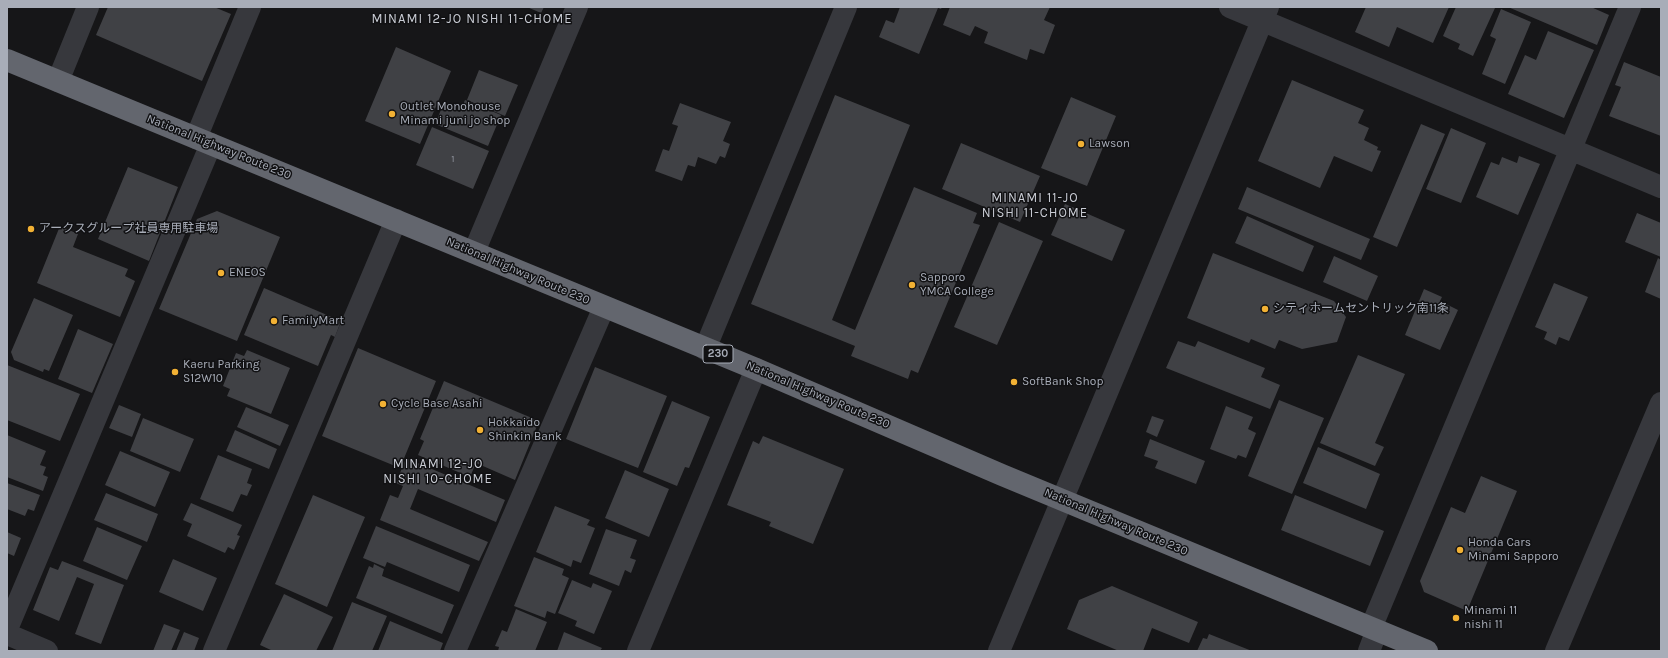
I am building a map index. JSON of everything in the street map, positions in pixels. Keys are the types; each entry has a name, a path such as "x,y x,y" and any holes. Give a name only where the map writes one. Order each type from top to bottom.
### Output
{"highway":[{"name":"National Highway Route 230","path":"7,60 756,369 1062,499 1427,651"}],"street":[{"path":"58,81 88,7"},
{"path":"7,629 204,141 250,7"},
{"path":"474,252 577,7"},
{"path":"705,349 846,7"},
{"path":"1230,7 1265,14 1571,149 1661,187"},
{"path":"1369,651 1374,629 1630,7"},
{"path":"999,651 1265,14"},
{"path":"214,651 396,220"},
{"path":"455,651 604,307"},
{"path":"638,651 756,369"},
{"path":"1556,651 1661,403"},
{"path":"7,634 47,651"}],"building":[{"path":"108,7 214,7 231,14 202,81 96,35"},
{"path":"527,7 544,7 541,13"},
{"path":"900,7 942,7 941,9 938,8 919,54 879,37 886,20 894,23"},
{"path":"950,7 1050,7 1044,20 1055,25 1044,54 1030,49 1027,60 984,43 988,32 975,26 970,36 943,25"},
{"path":"1366,7 1449,7 1433,43 1397,27 1389,47 1355,32"},
{"path":"1456,7 1495,8 1473,56 1458,49 1460,44 1443,36"},
{"path":"1508,7 1591,7 1609,15 1597,45"},
{"path":"1501,9 1531,22 1505,84 1482,74 1496,39 1490,36"},
{"path":"1548,31 1594,50 1564,118 1508,94 1525,55 1536,60"},
{"path":"396,47 451,71 420,144 365,121"},
{"path":"1624,62 1661,77 1661,136 1609,116 1621,87 1615,85"},
{"path":"479,70 518,85 505,116 467,100"},
{"path":"1292,80 1364,110 1358,123 1369,128 1364,140 1378,147 1377,150 1381,151 1372,172 1334,156 1320,188 1258,161"},
{"path":"835,95 910,125 832,320 855,330 914,187 977,213 973,223 980,225 918,373 911,370 908,379 851,356 855,346 751,304"},
{"path":"1071,97 1116,116 1087,186 1041,168"},
{"path":"465,100 501,115 488,146 435,124 443,105 460,112"},
{"path":"680,103 731,122 723,141 730,144 725,158 720,156 716,164 698,157 695,167 688,165 682,181 655,171 663,149 669,151 678,126 672,124"},
{"path":"1421,124 1445,134 1397,247 1373,237"},
{"path":"432,127 489,151 473,189 416,165"},
{"path":"1451,128 1486,143 1461,203 1426,189"},
{"path":"961,143 1040,176 1020,222 942,189"},
{"path":"1519,156 1540,164 1518,215 1476,197 1491,162 1499,165 1502,157 1517,163"},
{"path":"128,167 178,187 149,261 98,239"},
{"path":"1247,187 1370,239 1361,260 1238,209"},
{"path":"1065,204 1125,230 1112,261 1051,235"},
{"path":"217,211 280,237 237,341 159,309 197,219"},
{"path":"1637,213 1661,223 1661,257 1625,242"},
{"path":"1247,216 1314,246 1303,272 1235,243"},
{"path":"999,222 1043,241 997,345 954,327"},
{"path":"60,226 78,234 73,247 128,269 125,276 135,281 120,317 37,283"},
{"name":"シティホームセントリック南11条","path":"1213,253 1334,301 1346,317 1337,342 1302,349 1279,340 1275,349 1251,339 1249,343 1187,318"},
{"path":"1334,256 1378,276 1367,301 1323,282"},
{"path":"1658,258 1661,260 1661,299 1645,292"},
{"path":"1554,283 1588,297 1569,341 1559,337 1556,345 1544,339 1547,332 1535,327"},
{"path":"264,288 341,321 335,337 331,335 318,366 244,335"},
{"path":"1424,289 1442,297 1440,301 1458,310 1440,350 1405,335"},
{"path":"34,298 73,315 49,371 44,369 43,372 14,360 11,352"},
{"path":"78,329 113,344 92,393 58,379"},
{"path":"1178,341 1195,347 1198,341 1265,368 1261,377 1280,385 1270,409 1166,368"},
{"path":"358,348 436,381 400,468 322,436"},
{"path":"247,350 290,368 271,414 227,396 230,389 223,386 236,353 244,356"},
{"path":"1358,355 1405,374 1375,443 1384,447 1375,466 1320,443"},
{"path":"7,365 80,394 60,441 7,420"},
{"path":"595,367 667,396 638,468 566,439"},
{"name":"Hokkaido Shinkin Bank","path":"444,381 539,421 515,480 476,463 470,477 418,455 424,441 420,439"},
{"path":"1279,400 1324,418 1292,494 1248,476"},
{"path":"672,401 710,417 689,468 685,467 677,486 643,472"},
{"path":"119,405 141,414 132,437 109,428"},
{"path":"1226,406 1253,417 1248,429 1256,433 1246,458 1238,455 1236,459 1210,449"},
{"path":"246,407 289,425 280,446 237,427"},
{"path":"1152,416 1164,420 1157,437 1146,432"},
{"path":"143,418 194,439 180,472 130,451"},
{"path":"235,430 277,449 269,469 226,451"},
{"path":"7,435 46,451 40,465 46,467 43,475 48,477 43,491 7,477"},
{"path":"763,436 844,469 813,544 769,526 771,522 727,505 753,441 759,444"},
{"path":"1150,439 1205,461 1196,484 1155,468 1158,461 1144,456"},
{"path":"1318,447 1380,474 1366,509 1303,483"},
{"path":"120,451 170,472 155,507 105,485"},
{"path":"218,455 252,469 247,483 252,485 247,496 241,494 233,512 200,499"},
{"path":"406,458 505,500 496,522 418,489 410,509 488,542 479,561 380,520 390,495 398,498 403,486 396,483"},
{"path":"625,470 669,489 649,537 605,518"},
{"path":"1481,476 1517,491 1467,611 1424,592 1420,581 1451,507 1465,513"},
{"path":"7,483 40,495 34,511 28,509 25,516 7,509"},
{"path":"106,493 158,514 147,542 94,520"},
{"path":"313,495 365,517 327,607 275,584"},
{"path":"1295,495 1384,531 1370,566 1281,530"},
{"path":"191,503 242,525 237,535 240,536 234,550 228,547 225,553 187,536 192,524 183,520"},
{"path":"555,506 590,520 587,525 595,528 581,563 573,560 571,567 536,552"},
{"path":"376,526 470,565 459,592 387,562 385,567 363,558"},
{"path":"97,527 142,546 127,580 83,561"},
{"path":"606,529 637,540 630,558 636,560 631,573 625,570 619,586 589,574"},
{"path":"7,532 21,538 14,556 7,553"},
{"path":"534,557 564,569 562,575 569,578 555,614 547,611 545,618 514,606"},
{"path":"173,559 217,578 203,611 159,592"},
{"path":"62,561 124,585 101,644 75,634 94,584 77,577 59,621 33,610 50,567 58,570"},
{"path":"374,564 384,569 382,576 454,605 442,634 356,598 369,566 373,568"},
{"path":"572,580 591,588 593,583 612,591 594,634 575,626 577,621 558,613"},
{"path":"1112,586 1198,622 1189,643 1152,628 1143,651 1119,651 1067,629 1079,600"},
{"path":"284,594 333,617 316,651 273,651 260,645"},
{"path":"352,602 387,616 372,651 332,651"},
{"path":"516,609 547,622 535,651 498,651 499,647 495,646 502,630 507,632"},
{"path":"390,621 443,643 440,651 378,651"},
{"path":"164,624 180,630 171,651 153,651"},
{"path":"184,632 199,638 194,651 176,651"},
{"path":"564,632 602,648 600,651 557,651"},
{"path":"1209,634 1252,651 1197,651 1203,638 1207,639"}],"place":[{"name":"Outlet Monohouse Minami juni jo shop","path":"392,114"},
{"name":"Lawson","path":"1081,144"},
{"name":"アークスグループ社員専用駐車場","path":"31,229"},
{"name":"ENEOS","path":"221,273"},
{"name":"Sapporo YMCA College","path":"912,285"},
{"name":"シティホームセントリック南11条","path":"1265,309"},
{"name":"FamilyMart","path":"274,321"},
{"name":"Kaeru Parking S12W10","path":"175,372"},
{"name":"SoftBank Shop","path":"1014,382"},
{"name":"Cycle Base Asahi","path":"383,404"},
{"name":"Hokkaido Shinkin Bank","path":"480,430"},
{"name":"Honda Cars Minami Sapporo","path":"1460,550"},
{"name":"Minami 11 nishi 11","path":"1456,618"}],"district":[{"name":"MINAMI 12-JO NISHI 11-CHOME","path":"472,19"},
{"name":"MINAMI 11-JO NISHI 11-CHOME","path":"1035,206"},
{"name":"MINAMI 12-JO NISHI 10-CHOME","path":"438,472"}]}
